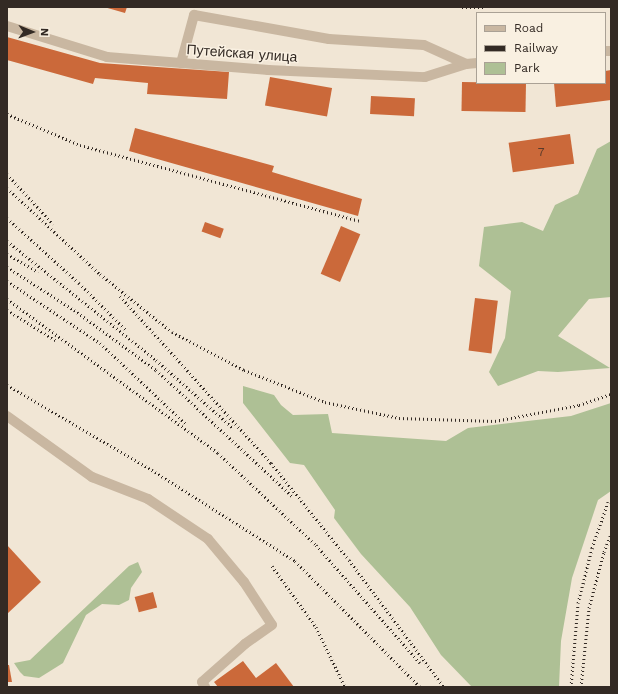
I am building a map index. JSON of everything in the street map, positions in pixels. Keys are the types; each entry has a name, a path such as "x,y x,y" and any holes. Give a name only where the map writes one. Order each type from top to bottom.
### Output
{"street":[{"path":"181,63 194,15 329,39 424,45 466,64"},
{"name":"Путейская улица","path":"7,26 107,57 268,70 425,77 466,64 476,63"},
{"path":"7,416 92,477 148,499 208,539 244,582 272,625 245,644 202,682 205,687"}],"green space":[{"path":"611,141 611,297 589,299 558,336 610,368 558,372 538,371 498,386 489,372 505,338 511,291 479,266 484,227 522,222 543,231 555,205 578,194 597,149"},
{"path":"243,386 274,395 281,405 293,415 328,414 332,433 446,441 468,428 571,416 611,403 611,491 598,500 572,578 561,641 559,687 472,687 441,655 410,607 361,554 334,518 335,510 304,465 290,463 243,403"},
{"path":"138,562 142,572 131,588 129,600 119,605 102,604 86,615 63,663 39,678 24,676 20,672 14,663 30,660 129,566"}],"building":[{"path":"104,7 127,7 125,13"},
{"path":"7,37 100,63 229,72 227,99 147,94 148,83 95,78 93,84 7,60"},
{"path":"611,70 611,100 556,107 554,84 606,84 606,71"},
{"path":"270,77 332,88 327,116 265,106"},
{"path":"462,82 476,82 476,84 526,84 525,112 461,111"},
{"path":"371,96 415,98 414,116 370,114"},
{"path":"135,128 274,166 272,172 362,199 358,216 129,151"},
{"path":"570,134 574,164 513,172 509,143"},
{"path":"205,222 224,229 220,238 202,231"},
{"path":"341,226 360,234 340,282 321,274"},
{"path":"475,298 498,301 491,353 469,351"},
{"path":"7,545 41,582 7,614"},
{"path":"153,592 157,607 139,612 135,597"},
{"path":"243,661 256,678 276,663 294,687 218,687 214,682"},
{"path":"7,665 9,665 12,682 7,682"}],"railway":[{"path":"462,7 484,7"},
{"path":"7,114 80,145 359,221"},
{"path":"7,174 53,224"},
{"path":"7,188 100,274 172,332 244,370 325,402 399,418 495,421 579,405 611,394"},
{"path":"7,218 79,283 126,330"},
{"path":"7,241 156,360 233,428"},
{"path":"7,254 38,272"},
{"path":"7,267 74,310 156,370 293,497"},
{"path":"7,281 100,343 185,423"},
{"path":"120,296 271,463 349,560 444,687"},
{"path":"7,299 218,453 316,545 420,663"},
{"path":"7,310 55,340"},
{"path":"7,385 155,472 295,561 420,687"},
{"path":"571,687 578,603 592,548 608,502"},
{"path":"581,687 589,608 604,552 611,534"},
{"path":"272,566 316,627 345,687"}]}
